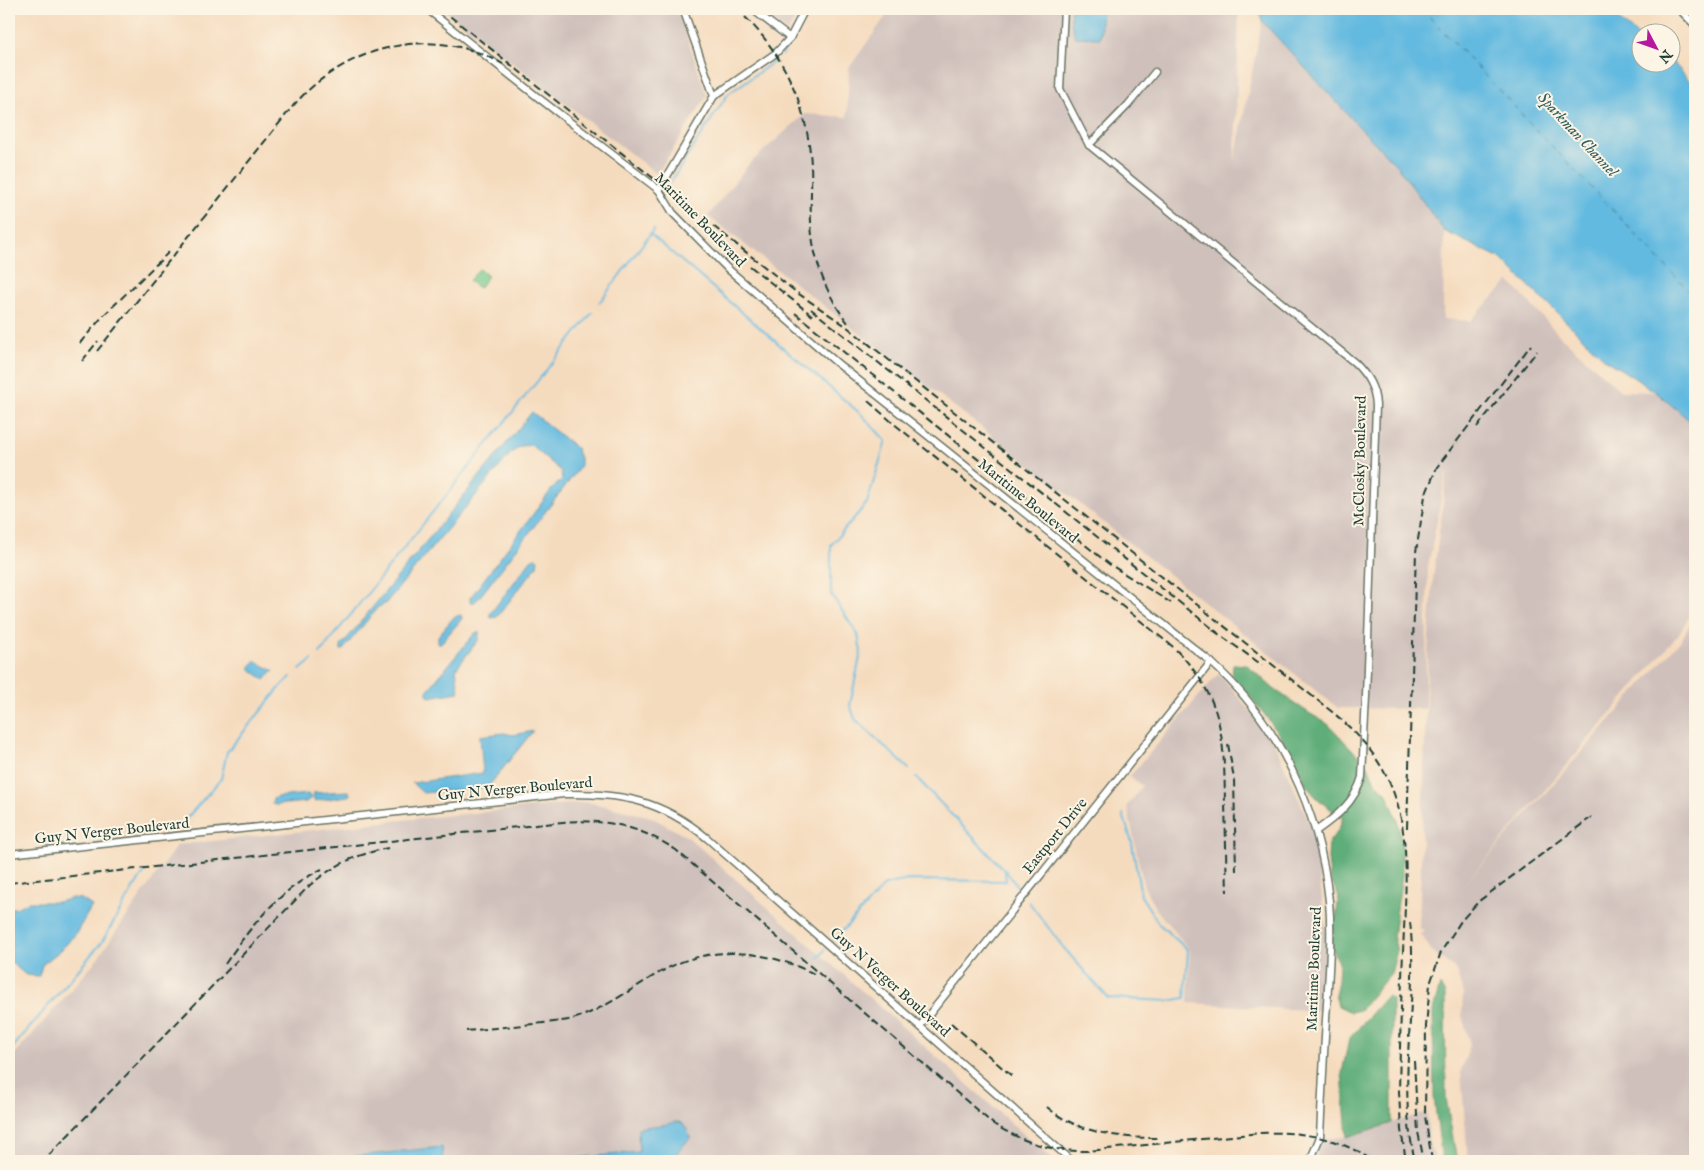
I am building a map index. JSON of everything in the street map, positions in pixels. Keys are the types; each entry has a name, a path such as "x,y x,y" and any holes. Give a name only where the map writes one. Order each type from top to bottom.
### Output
{"street":[{"name":"Maritime Boulevard","path":"427,9 659,190 673,212 728,269 830,357 1211,662 1244,695 1274,738 1298,782 1316,831 1326,876 1330,935 1320,1136 1310,1161"},
{"path":"683,9 714,96"},
{"path":"752,9 790,38"},
{"path":"659,190 714,96 776,53 790,38 805,9"},
{"name":"McClosky Boulevard","path":"1064,9 1060,89 1089,145 1355,363 1373,387 1376,404 1362,777 1359,786 1345,808 1334,819 1316,831"},
{"path":"1679,9 1695,24"},
{"path":"1089,145 1128,105 1155,72"},
{"name":"Eastport Drive","path":"920,1026 1211,662"},
{"name":"Guy N Verger Boulevard","path":"9,854 564,794 594,793 647,802 694,827 1072,1161"}],"shaded area":[{"path":"443,9 677,9 707,96 657,174"},
{"path":"758,9 800,9 787,32"},
{"path":"886,9 1239,9 1235,160 1262,21 1398,167 1444,231 1443,319 1470,321 1509,281 1560,336 1621,391 1656,392 1695,425 1695,431 1689,438 1695,438 1695,607 1678,635 1460,889 1682,639 1695,614 1695,1161 1468,1161 1461,1072 1470,1044 1462,1016 1463,994 1456,970 1431,950 1421,934 1424,931 1419,928 1428,651 1433,579 1447,472 1428,567 1425,709 1338,708 1070,496 708,216 749,164 805,114 847,117 849,68 886,16"},
{"path":"1219,673 1271,736 1314,833 1327,939 1322,1011 1188,1003 1190,950 1155,908 1144,886 1127,806 1142,786 1130,776"},
{"path":"588,802 651,817 689,838 1054,1161 682,1161 675,1155 674,1122 658,1125 639,1152 548,1161 443,1161 441,1147 310,1161 9,1161 9,1061 92,966 177,845 411,819"},
{"path":"1427,1112 1429,1144 1437,1161 1311,1161 1320,1139 1347,1137"}],"green space":[{"path":"479,269 488,276 479,288 469,281"},
{"path":"1246,664 1274,689 1328,724 1368,766 1375,782 1386,792 1397,818 1402,845 1402,875 1393,936 1397,951 1391,973 1360,1010 1351,1012 1338,1006 1335,995 1339,962 1334,953 1330,934 1336,916 1339,897 1330,878 1328,858 1329,842 1339,829 1343,817 1323,803 1310,789 1289,749 1274,727 1232,677 1233,665"},
{"path":"1440,985 1445,994 1446,1098 1457,1161 1442,1161 1434,1097 1433,1011"},
{"path":"1387,996 1392,999 1392,1123 1347,1137 1342,1073 1349,1039"}],"water":[{"path":"1071,9 1102,9 1100,38 1075,37 1071,22"},
{"name":"Sparkman Channel","path":"1258,9 1605,9 1632,31 1632,72 1682,72 1695,87 1695,425 1656,392 1605,359 1500,258 1444,231 1398,167 1262,21"},
{"path":"532,412 576,448 580,458 580,467 478,599 473,603 470,602 470,598 552,489 562,479 561,471 531,445 521,446 511,453 385,604 378,607 343,650 341,650 341,646"},
{"path":"538,559 537,566 497,617 491,618 490,614 531,560"},
{"path":"461,615 460,621 441,643 438,643 438,636 454,617"},
{"path":"479,632 479,639 456,669 459,692 429,697 427,691 475,633"},
{"path":"255,661 274,671 265,680 249,668"},
{"path":"533,731 488,787 423,793 412,783 483,773 480,736 504,733 513,735"},
{"path":"349,791 350,795 348,796 314,801 313,793"},
{"path":"308,794 311,798 306,802 275,805 272,803 273,799 277,797"},
{"path":"72,898 81,899 92,906 75,935 61,950 42,965 39,976 26,975 9,961 9,908 16,908 28,902 59,902"},
{"path":"681,1122 687,1129 690,1138 675,1155 682,1161 548,1161 639,1152 638,1128"},
{"path":"442,1147 443,1161 310,1161"}],"waterway":[{"path":"782,55 811,9"},
{"path":"670,183 728,94 775,61"},
{"path":"599,303 654,229"},
{"path":"650,234 862,415 886,441 867,503 831,545 831,594 858,635 861,652 850,705 855,719 909,769"},
{"path":"320,653 592,313"},
{"path":"300,670 312,660"},
{"path":"186,819 221,779 227,752 283,684 291,677"},
{"path":"833,941 885,885 908,880 1006,881 1005,871 916,777"},
{"path":"1029,902 1063,947 1108,998 1168,1001 1185,998 1188,950 1159,924 1141,896 1132,843 1123,814"},
{"path":"1006,871 1019,889"},
{"path":"9,1052 102,942 134,887 145,872"},
{"path":"818,958 825,950"}],"ferry route":[{"path":"1422,9 1695,297"}],"railway":[{"path":"441,9 796,292 846,326 1331,711 1359,737 1380,764 1393,791 1401,820 1405,850 1406,882 1399,1092 1401,1130 1406,1161"},
{"path":"736,9 767,41 790,79 798,100 809,143 811,222 814,249 827,288 848,323"},
{"path":"97,351 293,106 314,85 338,68 363,56 391,47 419,43 447,45 475,52 503,64"},
{"path":"80,343 103,316 170,251"},
{"path":"750,266 814,317"},
{"path":"811,309 1218,633"},
{"path":"795,313 1109,564 1171,603"},
{"path":"82,361 98,341"},
{"path":"1407,828 1416,552 1425,496 1437,467 1531,345"},
{"path":"1477,427 1537,351"},
{"path":"868,401 1172,646 1189,664 1202,682 1211,700 1222,738 1225,780 1227,892"},
{"path":"1213,630 1262,665"},
{"path":"1228,744 1234,779 1236,871"},
{"path":"1432,1161 1425,1116 1426,1026 1430,984 1441,952 1461,921 1479,901 1593,816"},
{"path":"9,883 563,822 608,823 649,835 676,850 992,1123 1015,1136 1050,1148 1088,1151 1260,1133 1290,1133 1333,1141 1373,1161"},
{"path":"49,1155 310,885 346,861 388,848"},
{"path":"225,964 245,936 279,898 292,887 322,869"},
{"path":"1410,922 1412,982 1407,1101 1415,1161"},
{"path":"466,1031 558,1022 576,1018 604,1006 668,968 686,960 704,956 742,953 779,960 814,974"},
{"path":"951,1023 1013,1077"},
{"path":"1414,1061 1418,1132 1424,1161"},
{"path":"1047,1107 1072,1123 1099,1132 1128,1137 1157,1138"}]}
